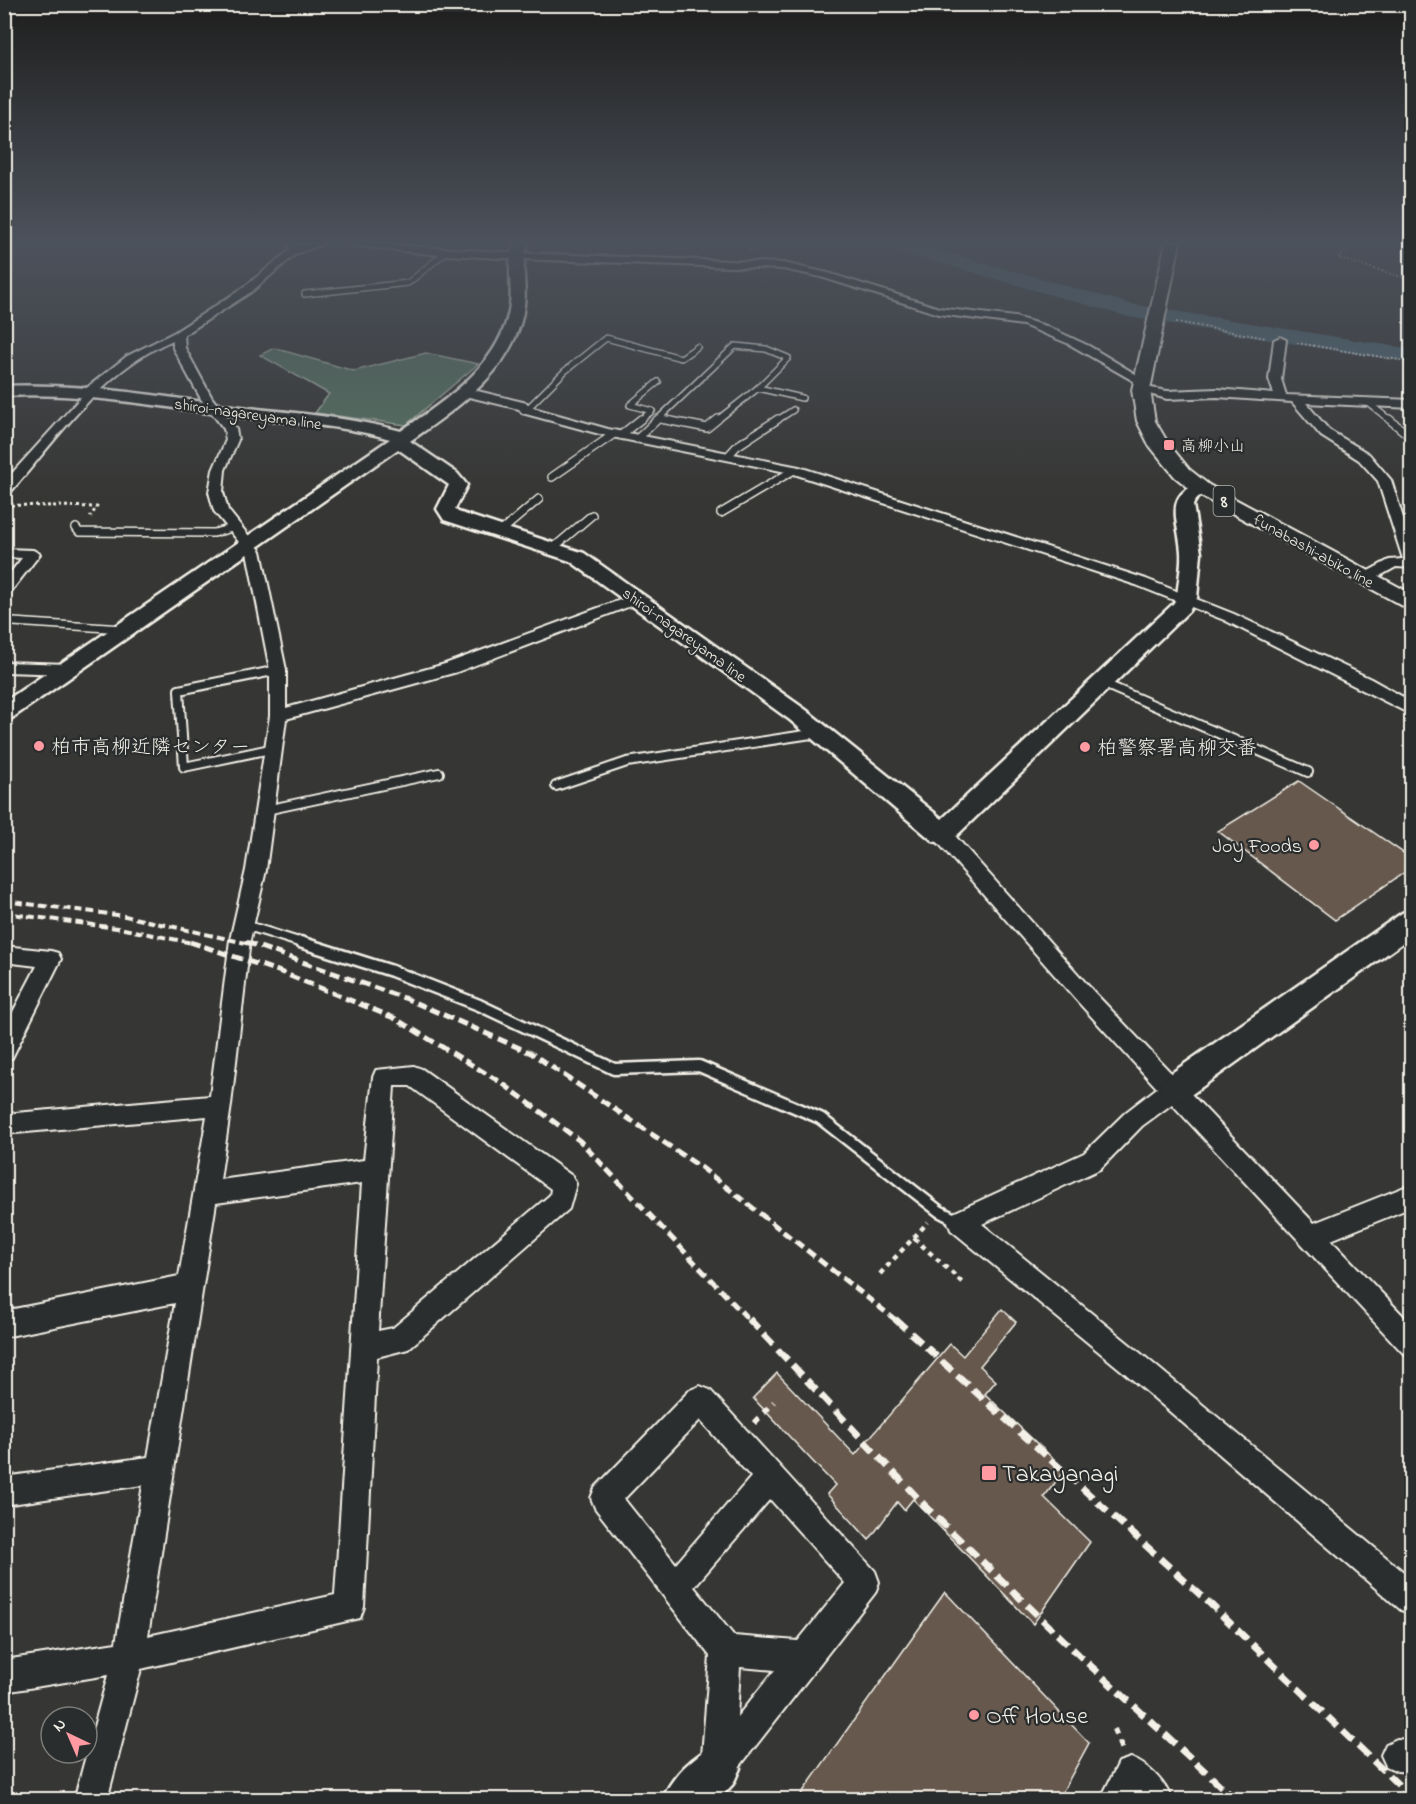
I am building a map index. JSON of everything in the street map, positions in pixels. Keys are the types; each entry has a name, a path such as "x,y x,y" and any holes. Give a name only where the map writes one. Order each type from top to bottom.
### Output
{"main road":[{"path":"4,713 126,630 241,536 401,439 465,392 499,352 512,326"},
{"name":"funabashi-abiko line","path":"1160,326 1141,386 1146,421 1159,445 1182,473 1202,489 1412,604"},
{"name":"shiroi-nagareyama line","path":"4,391 29,389 90,393 391,433 404,437 398,441 458,484 446,509 451,516 577,557 820,732 942,834"},
{"path":"942,834 1182,607 1187,598 1191,553 1184,505 1190,494 1202,489"},
{"path":"1174,1089 1412,921"},
{"path":"685,1800 717,1768"}],"street":[{"path":"4,491 90,393 115,368 138,351 179,334 191,326"},
{"path":"1037,326 1141,386 1167,395 1217,393 1281,399 1412,404"},
{"path":"90,1800 129,1656 220,1105 240,940 245,925 266,810 278,716 278,670 254,551 222,511 216,492 219,470 232,440 230,429 207,399 179,348 179,334"},
{"path":"1280,340 1275,379 1281,399"},
{"path":"465,392 523,406 526,410 617,435 794,470 890,499 1187,598 1365,683 1412,710"},
{"path":"1296,399 1325,433 1364,457 1384,480 1406,551 1412,563 1394,563 1366,578"},
{"path":"4,554 33,554 4,591"},
{"path":"278,716 451,668 636,599"},
{"path":"4,667 69,669"},
{"path":"942,834 1086,998 1412,1344"},
{"path":"4,954 51,959 4,1051"},
{"path":"4,1676 129,1656 349,1607 364,1347 375,1170 384,1077 414,1076 564,1184 561,1201 399,1340 364,1347"},
{"path":"949,1216 1092,1161 1134,1119 1174,1089"},
{"path":"4,1124 220,1105"},
{"path":"205,1193 375,1170"},
{"path":"1311,1236 1412,1195"},
{"path":"949,1216 1144,1372 1412,1599"},
{"path":"4,1324 190,1287"},
{"path":"700,1400 864,1582 717,1768 726,1651 605,1498 700,1400"},
{"path":"4,1491 160,1468"},
{"path":"675,1587 770,1477"},
{"path":"726,1651 806,1657"},
{"path":"1116,1800 1131,1774 1156,1800"}],"lane":[{"path":"526,410 565,371 606,338 681,358 697,347"},
{"path":"637,438 735,346 766,349 788,358 758,388 707,428 659,418"},
{"path":"552,477 652,411 630,405 658,382"},
{"path":"758,388 802,398"},
{"path":"1366,401 1412,438"},
{"path":"728,456 737,446 793,410"},
{"path":"721,513 794,470"},
{"path":"499,533 539,499"},
{"path":"552,549 592,515"},
{"path":"78,530 214,533 241,536"},
{"path":"13,622 126,630"},
{"path":"275,748 184,767 179,690 278,670"},
{"path":"1102,683 1308,772"},
{"path":"556,786 627,762 820,732"},
{"path":"266,810 440,773"},
{"path":"245,925 392,971 479,1005 614,1069 699,1066 820,1118 949,1216"}],"path":[{"path":"1207,326 1412,362"},
{"path":"4,505 97,507 78,530"},
{"path":"880,1274 913,1238 949,1216"},
{"path":"913,1238 964,1284"},
{"path":"750,1428 774,1402"}],"green space":[{"path":"274,348 354,371 426,353 478,364 406,425 315,413 329,394 260,355"}],"building":[{"name":"Joy Foods","path":"1299,781 1412,859 1412,867 1335,920 1218,831"},
{"name":"Takayanagi","path":"1002,1309 1016,1322 980,1366 996,1381 985,1394 1065,1470 1044,1497 1090,1542 1033,1624 913,1499 904,1510 897,1502 869,1540 827,1494 835,1485 753,1398 777,1373 855,1455 950,1344 963,1356"},
{"path":"945,1592 1089,1743 1058,1800 797,1800"}],"waterway":[{"path":"1229,326 1412,356"}],"railway":[{"path":"4,901 125,916 250,944"},
{"path":"4,913 124,929 195,943"},
{"path":"190,942 195,943"},
{"path":"246,942 407,999 531,1053 702,1168 897,1321"},
{"path":"195,943 278,971 394,1018 502,1083 580,1141 750,1321"},
{"path":"749,1319 929,1510 1081,1657 1236,1800"},
{"path":"895,1319 1206,1600 1412,1798"}],"place":[{"name":"高柳小山","path":"1169,445"},
{"name":"柏市高柳近隣センター","path":"39,746"},
{"name":"柏警察署高柳交番","path":"1085,747"},
{"name":"Joy Foods","path":"1314,845"},
{"name":"Takayanagi","path":"989,1473"},
{"name":"Off House","path":"974,1715"}]}
